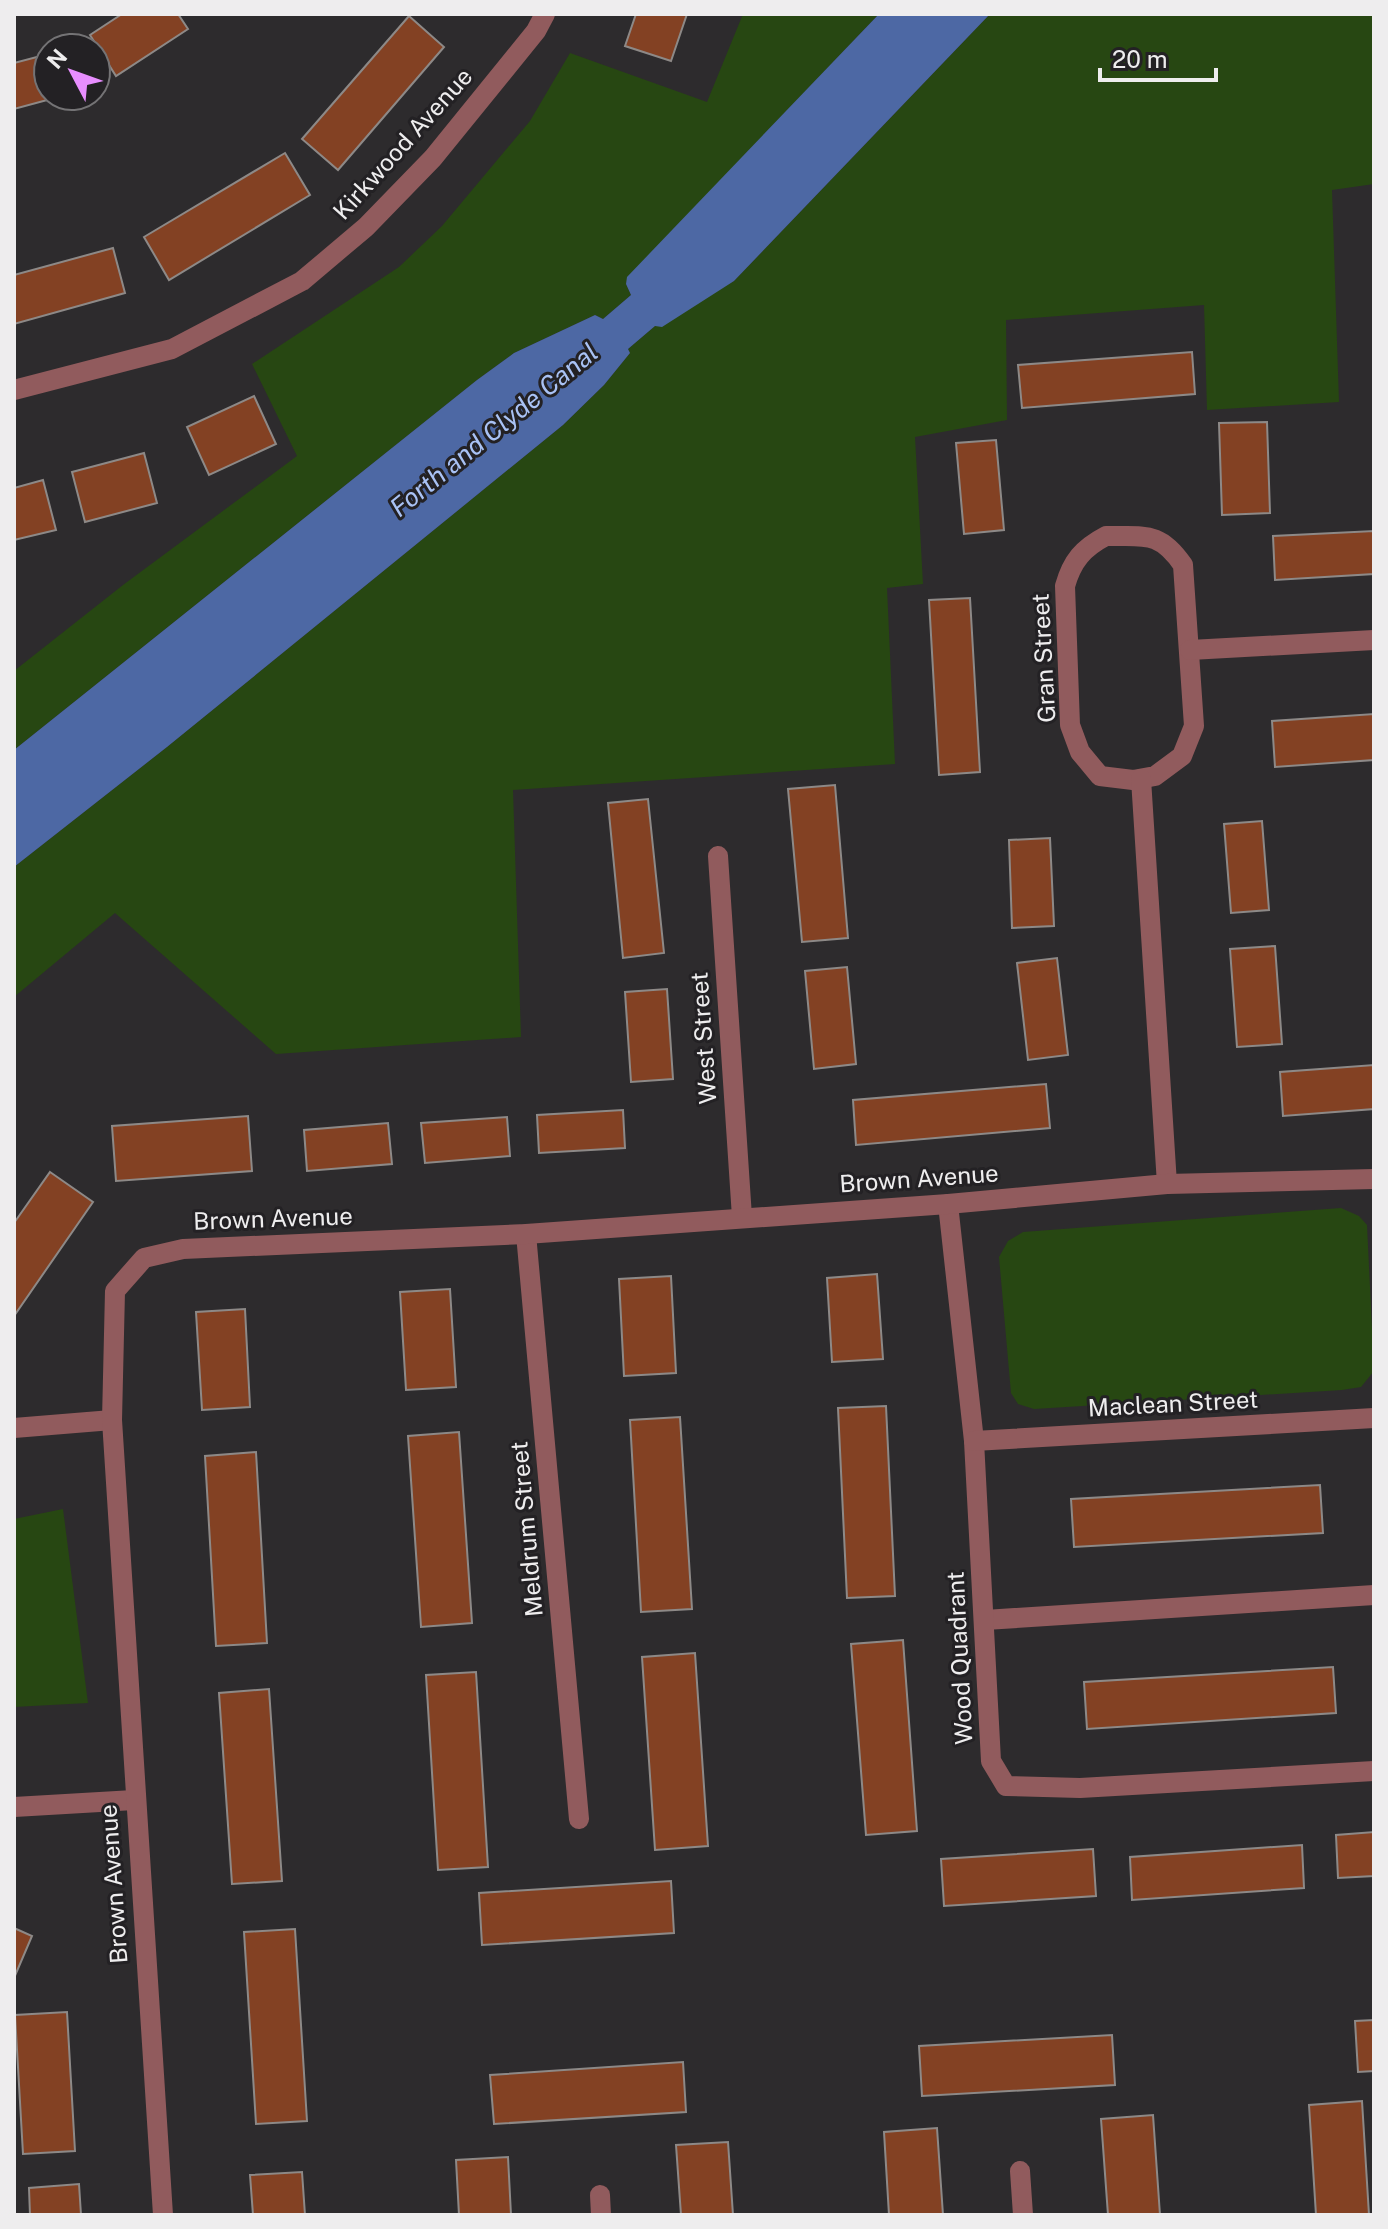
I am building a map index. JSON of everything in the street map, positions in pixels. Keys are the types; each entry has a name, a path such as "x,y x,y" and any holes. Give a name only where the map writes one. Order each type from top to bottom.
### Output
{"street":[{"name":"Kirkwood Avenue","path":"14,390 172,349 302,281 366,227 433,158 536,31 545,14"},
{"name":"Gran Street","path":"1106,536 1153,537 1171,547 1183,565 1194,726 1182,756 1155,776 1141,779 1100,776 1080,752 1070,725 1065,586 1071,564 1087,546 1106,536"},
{"path":"1190,650 1374,640"},
{"path":"1141,779 1167,1184"},
{"name":"West Street","path":"718,856 742,1217"},
{"name":"Brown Avenue","path":"163,2215 112,1420 115,1291 144,1258 183,1249 526,1234 948,1204 1167,1184 1374,1179"},
{"name":"Wood Quadrant","path":"948,1204 974,1441 991,1761 1006,1786 1080,1788 1374,1771"},
{"name":"Meldrum Street","path":"526,1234 579,1819"},
{"name":"Maclean Street","path":"974,1441 1374,1418"},
{"path":"14,1428 112,1420"},
{"path":"985,1620 1374,1595"},
{"path":"14,1807 134,1800"},
{"path":"1020,2171 1023,2215"}],"green space":[{"path":"743,14 879,14 628,277 626,284 631,295 603,319 595,315 514,353 477,380 14,750 14,671 123,585 297,456 252,364 399,267 442,226 530,121 570,53 707,102"},
{"path":"990,14 1374,14 1374,184 1332,190 1339,402 1207,410 1204,305 1006,320 1007,420 915,437 923,584 887,588 895,764 513,790 521,1037 276,1054 115,913 14,997 14,867 167,747 563,425 604,385 630,353 628,349 655,326 734,281"},
{"path":"1341,1208 1359,1216 1367,1225 1374,1371 1361,1387 1034,1409 1018,1404 1011,1393 999,1257 1008,1241 1023,1232"},
{"path":"63,1509 88,1703 14,1707 14,1519"}],"water":[{"name":"Forth and Clyde Canal","path":"879,14 990,14 734,281 662,327 655,326 628,349 630,353 604,385 563,425 167,747 14,867 14,750 477,380 514,353 595,315 603,319 631,295 626,284 627,277"}],"building":[{"path":"122,14 178,14 188,29 116,76 112,70 112,32 95,32"},
{"path":"636,14 687,14 671,61 625,46"},
{"path":"409,16 444,47 338,170 302,139"},
{"path":"32,58 32,104 14,109 14,63"},
{"path":"285,153 310,195 169,280 144,237"},
{"path":"113,248 125,293 14,324 14,275"},
{"path":"1192,352 1195,394 1022,408 1018,365"},
{"path":"254,396 276,444 209,475 187,427"},
{"path":"1267,422 1270,513 1222,515 1219,423"},
{"path":"996,440 1004,530 964,534 956,443"},
{"path":"144,453 157,503 85,522 72,472"},
{"path":"43,480 56,530 14,540 14,488"},
{"path":"1374,531 1374,574 1275,580 1273,536"},
{"path":"970,598 980,772 939,775 929,600"},
{"path":"1374,714 1374,760 1275,767 1272,721"},
{"path":"835,785 848,938 802,942 788,789"},
{"path":"648,799 664,953 623,958 608,803"},
{"path":"1262,821 1269,910 1231,913 1224,824"},
{"path":"1050,838 1054,926 1012,928 1009,840"},
{"path":"1275,946 1282,1044 1237,1047 1230,949"},
{"path":"1057,958 1068,1055 1028,1060 1017,963"},
{"path":"847,967 856,1064 814,1069 805,971"},
{"path":"667,989 673,1079 631,1082 625,992"},
{"path":"1374,1065 1374,1109 1283,1116 1280,1072"},
{"path":"1046,1084 1050,1128 856,1145 853,1100"},
{"path":"623,1110 625,1148 539,1153 537,1115"},
{"path":"248,1116 252,1171 116,1181 112,1126"},
{"path":"507,1117 510,1156 425,1163 421,1123"},
{"path":"388,1123 392,1164 307,1171 304,1130"},
{"path":"50,1172 93,1202 14,1316 14,1223"},
{"path":"877,1274 883,1359 832,1362 827,1278"},
{"path":"671,1276 676,1373 624,1376 619,1279"},
{"path":"450,1289 456,1387 406,1390 400,1292"},
{"path":"245,1309 250,1407 202,1410 196,1312"},
{"path":"886,1406 895,1596 847,1598 838,1408"},
{"path":"680,1417 692,1609 641,1612 630,1420"},
{"path":"459,1432 472,1623 421,1627 408,1436"},
{"path":"256,1452 267,1643 216,1646 205,1456"},
{"path":"1320,1485 1323,1533 1074,1547 1071,1499"},
{"path":"903,1640 917,1831 866,1835 851,1644"},
{"path":"695,1653 708,1846 655,1850 642,1657"},
{"path":"1333,1667 1336,1713 1087,1729 1084,1682"},
{"path":"476,1672 488,1867 438,1870 426,1675"},
{"path":"269,1689 282,1881 232,1884 219,1693"},
{"path":"1374,1832 1374,1876 1338,1878 1336,1835"},
{"path":"1302,1845 1304,1888 1132,1900 1130,1857"},
{"path":"1093,1849 1096,1896 944,1906 941,1859"},
{"path":"671,1881 674,1933 482,1945 479,1893"},
{"path":"14,1928 32,1936 14,1978"},
{"path":"295,1929 307,2121 256,2124 244,1932"},
{"path":"67,2012 75,2151 23,2154 15,2015"},
{"path":"1374,2020 1374,2071 1358,2072 1355,2021"},
{"path":"1112,2035 1115,2085 922,2096 919,2046"},
{"path":"683,2062 686,2112 494,2124 490,2075"},
{"path":"1362,2101 1369,2215 1316,2215 1309,2105"},
{"path":"1153,2115 1160,2215 1108,2215 1101,2119"},
{"path":"937,2128 943,2215 889,2215 884,2132"},
{"path":"728,2142 733,2215 681,2215 676,2145"},
{"path":"508,2157 511,2215 459,2215 456,2160"},
{"path":"302,2172 305,2215 253,2215 250,2175"},
{"path":"79,2184 81,2215 30,2215 29,2188"}]}
